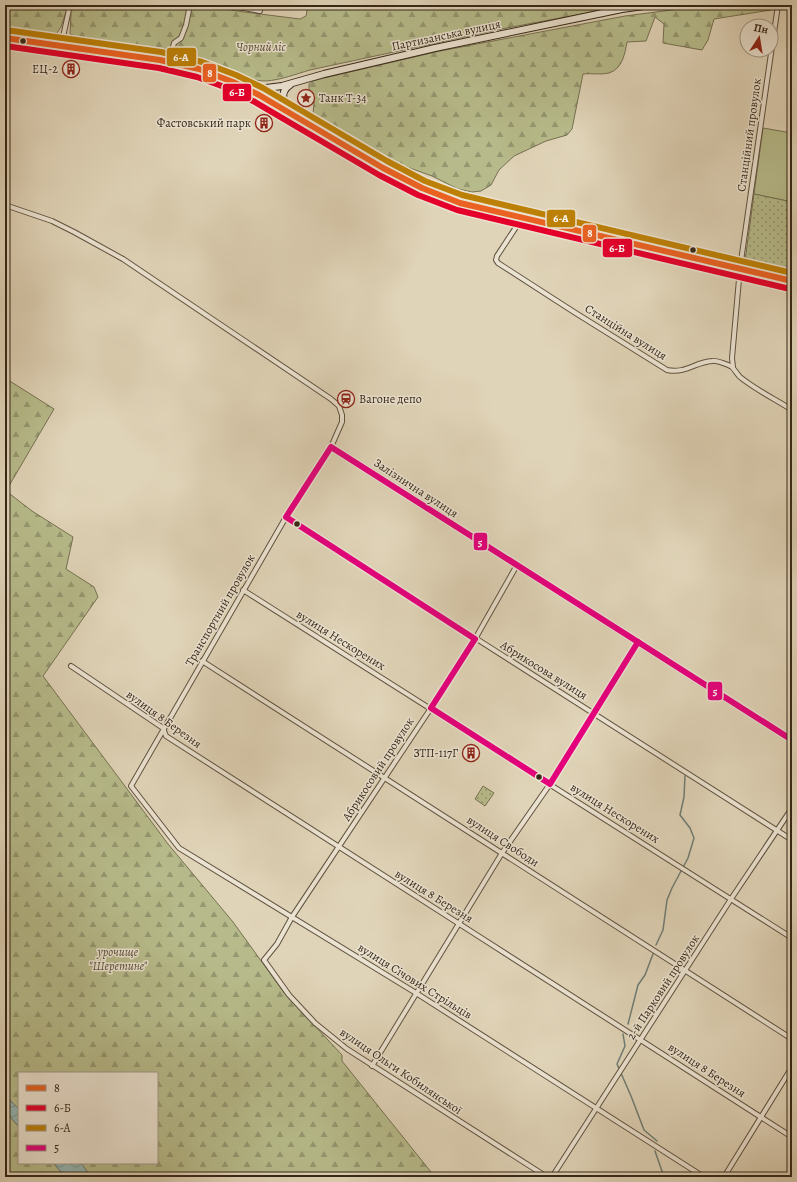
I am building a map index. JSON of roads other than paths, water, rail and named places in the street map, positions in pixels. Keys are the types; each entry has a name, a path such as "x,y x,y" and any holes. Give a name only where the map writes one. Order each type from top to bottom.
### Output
{"main road":[{"path":"5,38 169,62 199,69 246,88 383,168 422,188 460,203 792,281"}],"street":[{"path":"61,46 70,5"},
{"path":"169,62 174,43 181,38 186,25 190,5"},
{"path":"226,5 260,11 261,5"},
{"name":"Партизанська вулиця","path":"246,88 256,89 276,87 435,48 622,9 651,5"},
{"name":"Станційний провулок","path":"732,367 740,268 778,5"},
{"path":"291,113 284,104 283,94 288,86 294,83"},
{"name":"Транспортний провулок","path":"5,205 52,221 123,259 331,399 339,406 342,415 342,422 331,447 286,517 130,786"},
{"name":"Станційна вулиця","path":"522,218 497,256 496,260 498,263 667,370 683,370 712,361 718,361 732,367 736,374 745,381 792,410"},
{"name":"Залізнична вулиця","path":"331,447 792,740"},
{"name":"Абрикосова вулиця","path":"286,517 474,639 594,713 792,840"},
{"name":"Абрикосовий провулок","path":"264,960 277,944 292,917 431,708 474,639 517,565"},
{"name":"вулиця Нескорених","path":"243,590 792,938"},
{"path":"372,1066 502,853 550,784 638,642"},
{"name":"вулиця Свободи","path":"202,661 792,1039"},
{"name":"вулиця 8 Березня","path":"71,666 163,728 166,736 338,848 459,923 792,1136"},
{"name":"вулиця Січових Стрільців","path":"130,786 179,848 416,993 704,1177"},
{"name":"2-й Парковий провулок","path":"552,1177 731,899 792,808"},
{"name":"вулиця Ольги Кобилянської","path":"264,960 290,995 315,1023 347,1049 547,1177"},
{"path":"724,1177 792,1068"}],"water":[{"path":"5,1096 18,1108 18,1126 5,1111"},
{"path":"54,1164 82,1164 91,1177 66,1177"}],"waterway":[{"path":"656,945 663,930 667,900 688,858 694,838 690,828 680,815 684,797 685,776"},
{"path":"628,1024 638,985 645,975 653,954"},
{"path":"623,1034 625,1046 617,1064 644,1130 657,1141"},
{"path":"655,1151 664,1177"}],"place":[{"name":"ЕЦ-2","path":"71,69"},
{"name":"Танк Т-34","path":"306,98"},
{"name":"Фастовський парк","path":"264,123"},
{"name":"Вагоне депо","path":"346,399"},
{"name":"ЗТП-117Г","path":"471,753"}],"park label":[{"name":"Чорний ліс","path":"261,47"},
{"name":"урочище \"Шеретине\"","path":"118,959"}]}
